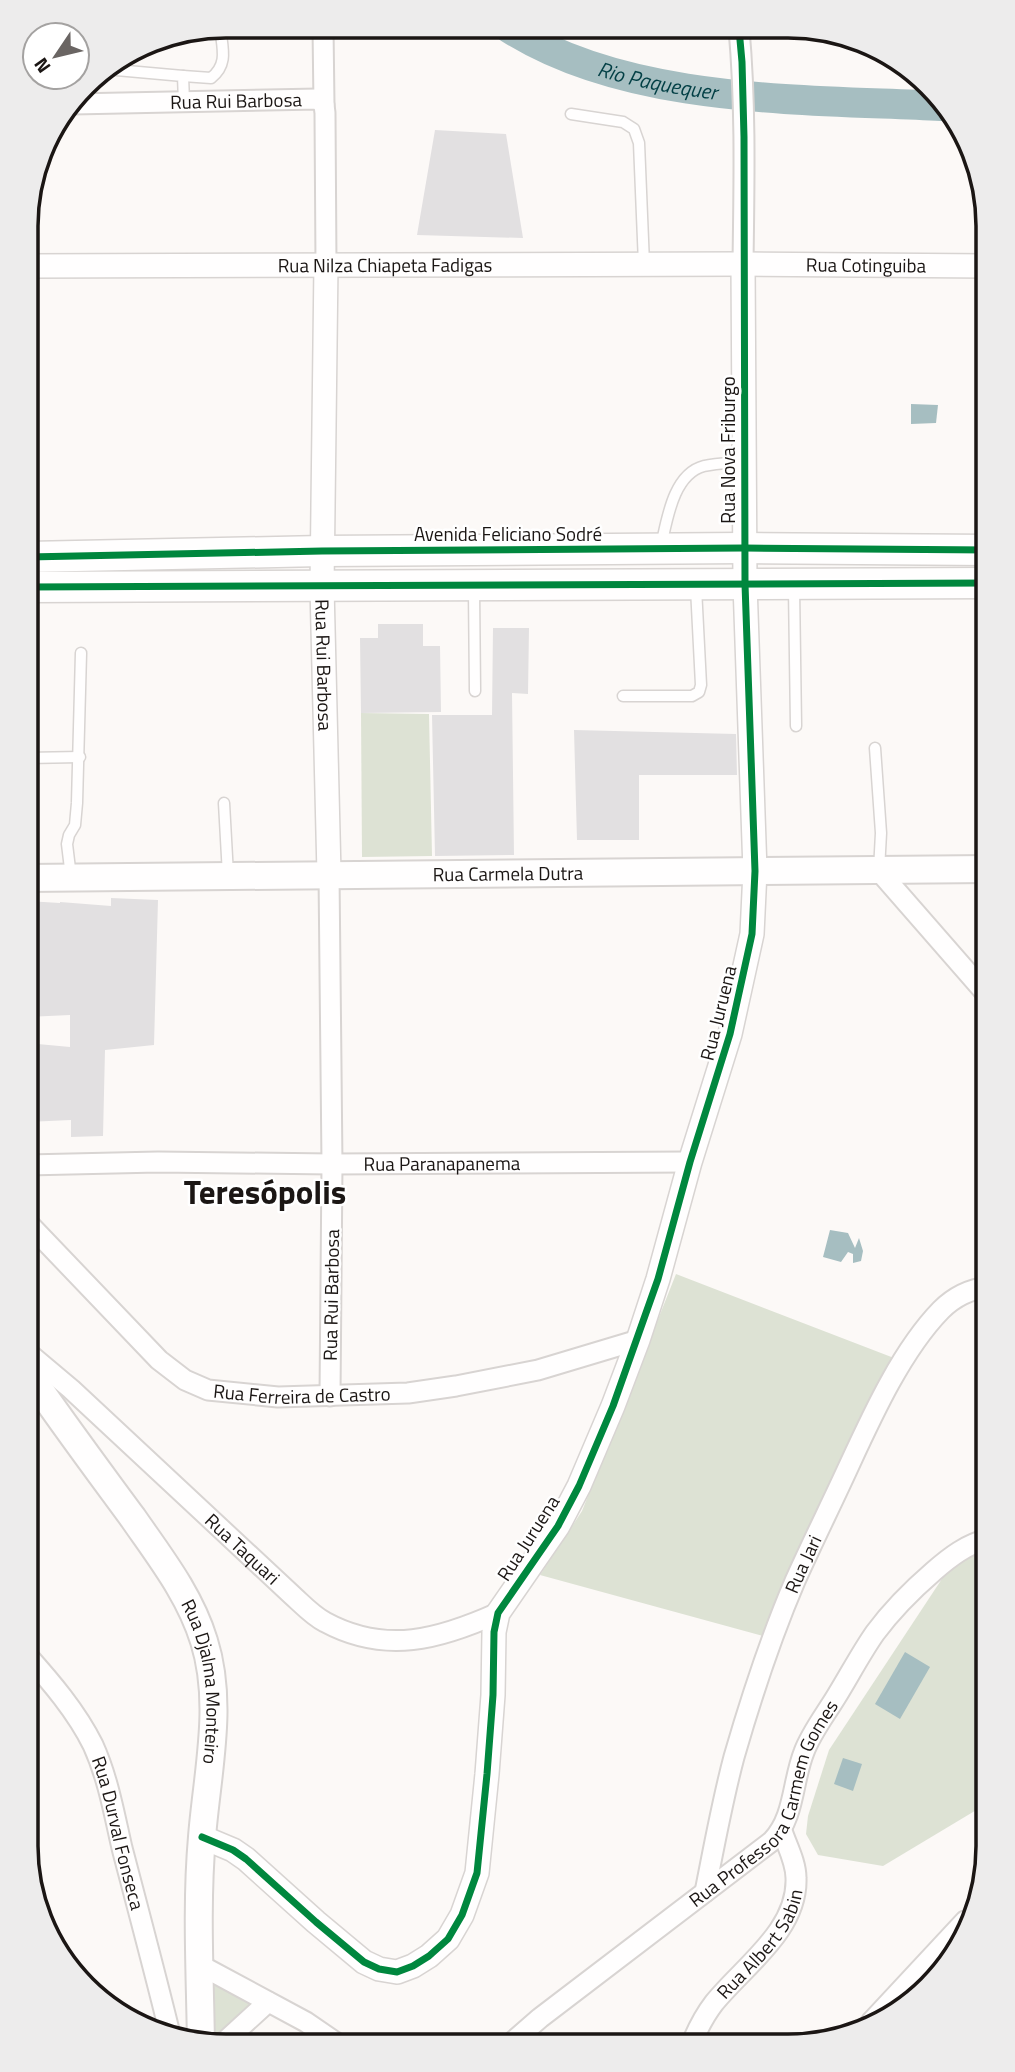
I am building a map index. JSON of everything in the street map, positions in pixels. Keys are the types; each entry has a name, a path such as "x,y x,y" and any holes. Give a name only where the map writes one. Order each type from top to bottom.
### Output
{"main road":[{"name":"Avenida Feliciano Sodré","path":"39,557 322,551 744,548 976,550"},
{"path":"39,587 976,583"},
{"name":"Rua Carmela Dutra","path":"39,878 976,869"},
{"name":"Rua Djalma Monteiro","path":"38,1387 164,1562 187,1600 205,1642 212,1683 213,1717 202,1837 201,2032"}],"street":[{"path":"323,38 324,105"},
{"name":"Rua Nova Friburgo","path":"740,38 744,137 744,548 755,871"},
{"name":"Rua Rui Barbosa","path":"84,104 317,99 324,105 326,264 322,587 332,1164 330,1396"},
{"name":"Rua Nilza Chiapeta Fadigas","path":"39,266 743,264"},
{"name":"Rua Cotinguiba","path":"743,264 976,266"},
{"name":"Rua Juruena","path":"202,1837 233,1850 246,1859 316,1923 364,1962 379,1969 397,1972 429,1956 447,1939 462,1915 477,1873 493,1695 494,1632 498,1613 558,1526 579,1486 638,1340 717,1078 744,975 752,934 755,871"},
{"path":"879,871 976,982"},
{"name":"Rua Paranapanema","path":"38,1165 158,1162 690,1162"},
{"name":"Rua Ferreira de Castro","path":"38,1234 159,1360 185,1380 208,1390 278,1398 408,1393 538,1370 638,1340"},
{"name":"Rua Jari","path":"705,1892 735,1756 770,1644 795,1582 888,1385 919,1337 942,1309 956,1298 976,1290"},
{"name":"Rua Taquari","path":"38,1361 323,1621 353,1635 403,1642 430,1638 498,1613"},
{"name":"Rua Professora Carmem Gomes","path":"522,2034 782,1831 804,1751 874,1634 895,1608 944,1562 964,1548 976,1544"},
{"name":"Rua Durval Fonseca","path":"38,1668 77,1717 93,1746 108,1783 167,2023"},
{"name":"Rua Albert Sabin","path":"695,2034 700,2022 715,2002 753,1964 786,1920 796,1894 796,1877 782,1831"},
{"path":"886,2006 956,1931"},
{"path":"200,1965 323,2034"},
{"path":"233,2034 268,2002"}],"lane":[{"path":"121,70 211,78 219,72 223,64 221,38"},
{"path":"183,76 184,102"},
{"path":"571,114 623,122 634,129 639,143 644,264"},
{"path":"661,549 671,503 681,481 702,466 744,462"},
{"path":"624,696 692,696 699,692 701,685 696,584"},
{"path":"794,584 796,726"},
{"path":"474,586 475,691"},
{"path":"71,877 67,845 75,825 80,757 82,653"},
{"path":"875,748 881,833 879,871"},
{"path":"39,758 80,757"},
{"path":"224,803 228,876"}],"shaded area":[{"path":"361,713 429,714 432,856 362,857"},
{"path":"676,1274 894,1358 763,1636 540,1575 582,1511"},
{"path":"976,1551 976,1810 883,1866 818,1855 806,1834 808,1816 829,1750 959,1553"},
{"path":"217,1980 258,2003 224,2034 212,2033 210,1985"}],"water":[{"path":"911,404 938,405 936,423 911,424"},
{"path":"830,1230 848,1233 855,1248 859,1238 863,1251 861,1261 853,1263 853,1254 848,1252 841,1262 823,1257"},
{"path":"905,1652 930,1667 900,1719 875,1704"},
{"path":"843,1758 862,1764 853,1791 834,1784"}],"building":[{"path":"435,130 506,134 523,238 417,235"},
{"path":"378,624 423,624 423,646 440,646 441,712 361,713 360,638 378,638"},
{"path":"493,628 529,628 528,694 512,693 514,855 435,856 432,715 492,715"},
{"path":"574,730 736,734 737,775 639,775 639,840 577,840"},
{"path":"111,898 158,900 154,1045 105,1050 103,1136 71,1137 71,1120 38,1121 38,1044 70,1047 70,1015 39,1016 39,902 111,906"}],"waterway":[{"name":"Rio Paquequer","path":"528,38 556,53 607,71 662,84 775,98 933,106"}],"cycle path":[{"path":"202,1837 233,1850 246,1859 364,1962 379,1969 397,1972 413,1966 448,1939 462,1915 477,1873 493,1695 494,1632 498,1613 558,1526 579,1486 613,1406 658,1279 690,1162 730,1034 752,934 755,871 745,584 744,137 740,38"},
{"path":"39,557 322,551 744,548 976,550"},
{"path":"39,587 976,583"}],"district":[{"name":"Teresópolis","path":"265,1192"}]}
